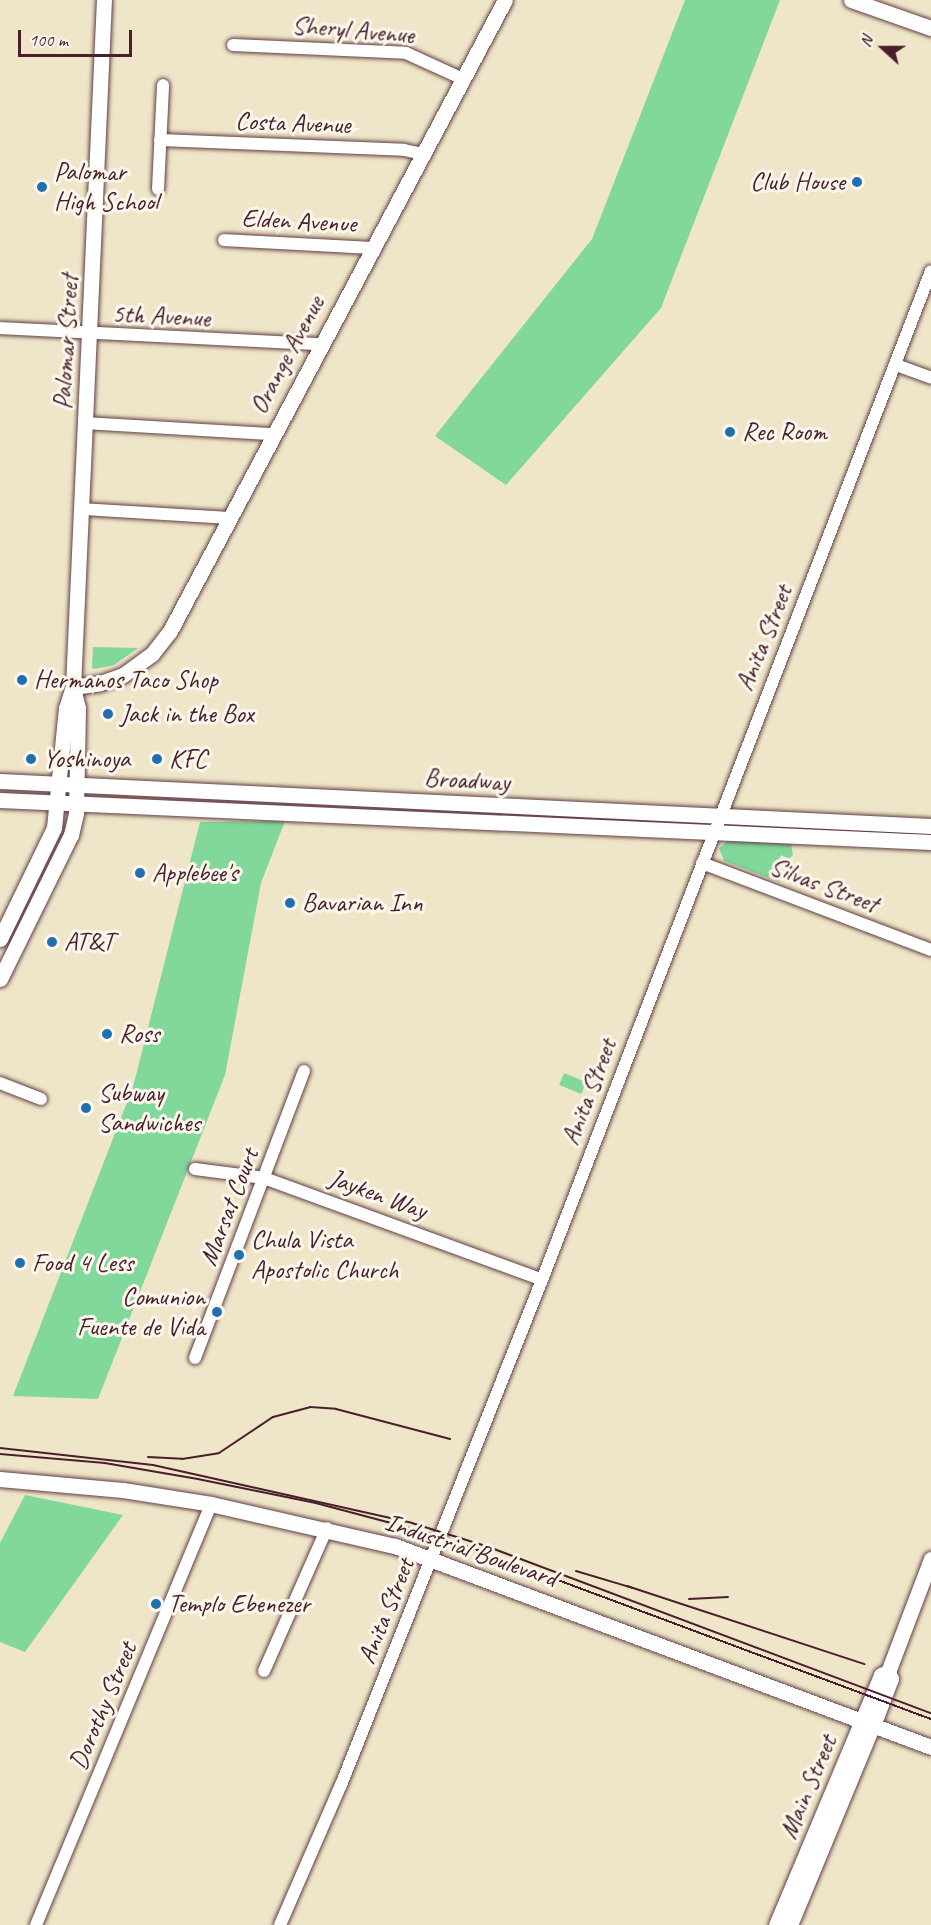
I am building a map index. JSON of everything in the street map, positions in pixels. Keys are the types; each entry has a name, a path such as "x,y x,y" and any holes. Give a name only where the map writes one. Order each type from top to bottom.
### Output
{"main road":[{"name":"Palomar Street","path":"0,939 54,828 61,784 66,708 73,687 104,0"},
{"name":"Orange Avenue","path":"73,687 100,683 123,675 152,654 170,630 272,434 505,0"},
{"path":"851,0 931,28"},
{"name":"Palomar Street","path":"0,979 71,835 77,785 78,708 73,687"},
{"name":"Broadway","path":"0,781 470,804 717,824 925,834"},
{"path":"249,812 256,805 284,802 286,795"},
{"path":"291,814 296,804 317,804 328,797"},
{"name":"Broadway","path":"0,800 468,821 717,824"},
{"path":"468,821 470,804"},
{"name":"Industrial Boulevard","path":"0,1479 123,1490 211,1504 327,1528 431,1558 931,1747"},
{"name":"Industrial Boulevard","path":"0,1489 36,1483"},
{"name":"Main Street","path":"776,1925 868,1723 891,1679 888,1672 931,1559"},
{"name":"Main Street","path":"790,1925 868,1723"}],"street":[{"name":"Sheryl Avenue","path":"233,45 406,53 464,80"},
{"path":"158,189 163,85"},
{"name":"Costa Avenue","path":"160,140 404,150 423,154"},
{"name":"Elden Avenue","path":"224,240 371,248"},
{"name":"Anita Street","path":"280,1925 341,1785 542,1280 931,271"},
{"name":"5th Avenue","path":"0,328 320,344"},
{"path":"896,365 931,377"},
{"path":"86,423 272,434"},
{"path":"82,509 228,518"},
{"name":"Silvas Street","path":"702,863 931,950"},
{"name":"Marsat Court","path":"195,1358 304,1071"},
{"path":"0,1083 41,1099"},
{"name":"Jayken Way","path":"195,1168 264,1178 542,1280"},
{"name":"Dorothy Street","path":"36,1925 211,1504"},
{"path":"264,1671 327,1528"}],"green space":[{"path":"685,0 780,0 661,308 506,485 435,436 592,239"},
{"path":"93,647 138,648 114,665 95,669 92,668"},
{"path":"285,821 261,883 225,1075 98,1399 13,1396 133,1087 200,822"},
{"path":"729,840 791,843 793,855 789,859 781,855 774,874 780,876 779,882 724,861 719,848"},
{"path":"564,1073 586,1082 581,1094 559,1085"},
{"path":"25,1495 123,1515 25,1652 0,1642 0,1543"}],"tram line":[{"path":"0,1454 105,1463 198,1479 316,1503 440,1536 931,1719"}],"railway":[{"path":"148,1457 182,1459 219,1453 273,1417 310,1407 336,1409 450,1439"},
{"path":"0,1448 153,1465 412,1523 486,1546 931,1713"},
{"path":"576,1571 633,1588"},
{"path":"627,1586 864,1664"},
{"path":"689,1599 728,1597"}],"place":[{"name":"Club House","path":"857,182"},
{"name":"Palomar High School","path":"42,187"},
{"name":"Rec Room","path":"730,432"},
{"name":"Hermanos Taco Shop","path":"22,680"},
{"name":"Jack in the Box","path":"108,714"},
{"name":"Yoshinoya","path":"31,759"},
{"name":"KFC","path":"157,759"},
{"name":"Applebee's","path":"140,873"},
{"name":"Bavarian Inn","path":"290,903"},
{"name":"AT&T","path":"52,942"},
{"name":"Ross","path":"107,1034"},
{"name":"Subway Sandwiches","path":"86,1108"},
{"name":"Chula Vista Apostolic Church","path":"239,1255"},
{"name":"Food 4 Less","path":"20,1263"},
{"name":"Comunion Fuente de Vida","path":"217,1312"},
{"name":"Templo Ebenezer","path":"156,1604"}]}
